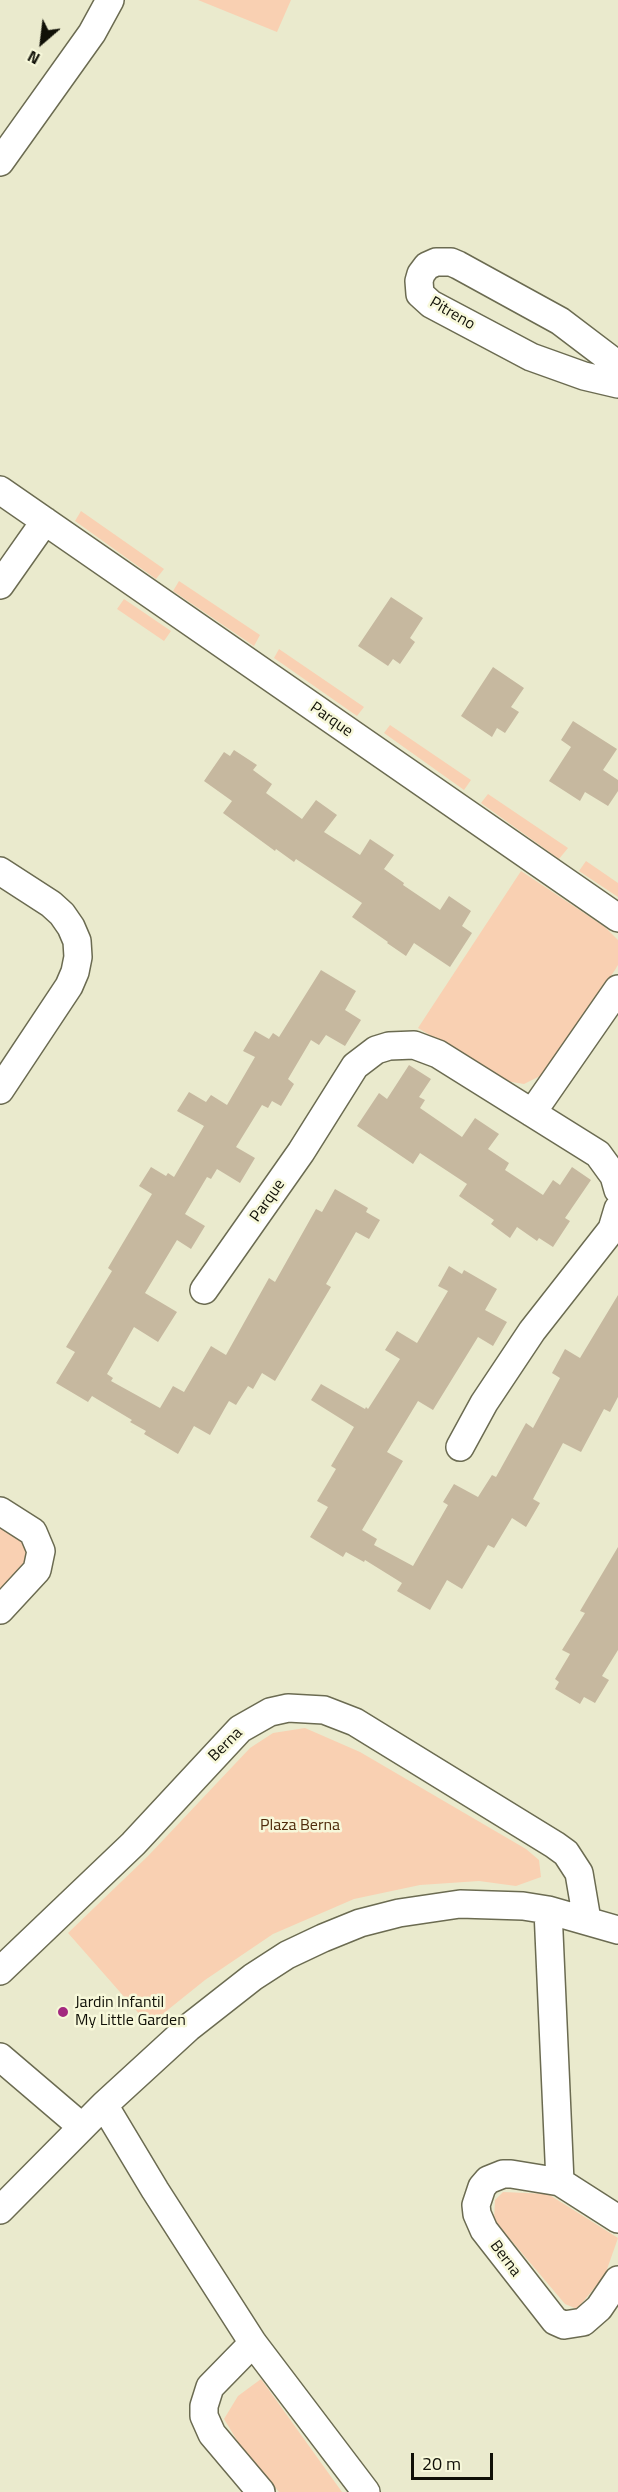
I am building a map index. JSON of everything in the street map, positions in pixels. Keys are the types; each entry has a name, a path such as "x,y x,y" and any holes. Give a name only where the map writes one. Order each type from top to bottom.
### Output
{"street":[{"path":"0,162 9,131 92,33 110,0"},
{"name":"Pitreno","path":"618,365 560,321 458,264 451,261 436,262 427,266 421,274 418,281 420,294 431,304 531,357 584,376 618,384"},
{"name":"Parque","path":"0,490 618,918"},
{"path":"0,585 45,521"},
{"path":"0,871 51,904 62,914 71,927 78,957 69,986 0,1090"},
{"path":"532,1113 618,989"},
{"name":"Parque","path":"204,1290 283,1179 355,1066 376,1050 402,1044 426,1048 598,1154 614,1176 618,1190"},
{"path":"460,1447 484,1403 521,1346 612,1229 618,1209"},
{"path":"0,1511 33,1532 41,1551 41,1561 37,1570 0,1611"},
{"name":"Berna","path":"0,1971 134,1844 240,1729 270,1712 288,1708 308,1707 324,1710 355,1722 555,1845 566,1853 579,1873 587,1920"},
{"path":"0,2210 104,2105 217,2004 287,1955 323,1938 360,1923 429,1907 490,1904 548,1910 618,1930"},
{"path":"548,1910 560,2182"},
{"path":"0,2057 82,2127"},
{"path":"104,2105 190,2246 253,2343 366,2492"},
{"name":"Berna","path":"618,2219 560,2182 503,2174 488,2180 482,2187 476,2205 484,2230 548,2314 564,2325 583,2322 591,2316 618,2280"},
{"path":"253,2343 210,2386 204,2406 204,2415 212,2434 261,2492"}],"green space":[{"path":"198,0 291,0 277,32"},
{"path":"81,511 164,569 156,579 75,521"},
{"path":"179,581 260,635 254,646 173,591"},
{"path":"124,599 171,631 164,641 117,609"},
{"path":"279,649 364,707 357,716 274,658"},
{"path":"390,725 471,780 464,790 384,733"},
{"path":"488,794 568,848 559,859 481,803"},
{"path":"586,861 618,883 618,897 579,871"},
{"path":"521,871 605,927 618,940 618,965 615,970 548,1068 542,1075 524,1084 506,1081 418,1028"},
{"path":"0,1527 19,1538 28,1548 25,1561 0,1591"},
{"name":"Plaza Berna","path":"305,1728 360,1752 526,1849 539,1860 541,1877 516,1886 479,1881 420,1885 354,1899 273,1934 205,1980 149,2025 68,1933 148,1856 250,1748 273,1733"},
{"path":"503,2192 548,2194 618,2238 605,2275 577,2309 565,2304 494,2220 495,2200"},
{"path":"261,2379 342,2492 279,2492 243,2450 224,2419 238,2396"}],"building":[{"path":"391,597 423,618 410,638 415,642 400,664 393,659 388,666 358,646"},
{"path":"493,667 524,688 511,707 519,712 505,733 497,728 492,737 461,716"},
{"path":"573,721 617,749 603,770 618,780 618,791 608,806 585,792 580,801 549,781 571,747 561,740"},
{"path":"234,750 257,765 253,770 272,784 266,793 302,819 316,800 337,815 324,832 360,855 370,839 394,855 384,869 404,883 403,885 440,910 449,896 471,911 462,926 472,933 450,967 414,943 406,956 352,917 362,903 296,859 294,862 276,849 275,851 223,813 232,801 204,781 224,752 230,756"},
{"path":"321,970 356,991 345,1010 361,1020 345,1046 326,1035 319,1045 311,1040 288,1079 294,1084 281,1106 272,1101 268,1108 262,1105 236,1147 255,1158 240,1183 217,1169 211,1179 207,1177 185,1214 205,1226 191,1249 177,1240 145,1293 177,1312 158,1342 134,1327 107,1374 113,1378 111,1381 160,1408 173,1386 184,1392 211,1346 226,1355 269,1278 275,1282 316,1209 322,1212 335,1189 368,1208 366,1212 380,1220 369,1239 356,1232 326,1284 331,1287 275,1381 262,1373 253,1389 248,1386 236,1405 229,1401 210,1435 194,1426 178,1454 144,1434 146,1431 130,1422 132,1420 92,1396 88,1402 56,1383 75,1352 66,1347 112,1271 108,1268 152,1194 139,1186 151,1167 166,1176 168,1173 174,1177 204,1126 177,1111 189,1092 206,1102 211,1095 227,1105 255,1057 243,1051 255,1031 269,1039 273,1033 279,1037"},
{"path":"409,1065 431,1079 419,1097 425,1100 420,1108 462,1137 475,1118 499,1134 488,1149 509,1163 505,1170 543,1195 553,1180 560,1185 572,1167 591,1180 565,1218 570,1221 553,1247 539,1238 537,1241 517,1227 510,1238 491,1224 494,1220 459,1196 467,1184 420,1153 413,1164 357,1126 379,1093 387,1099"},
{"path":"449,1266 462,1274 464,1270 497,1289 485,1310 507,1322 493,1346 478,1337 433,1410 418,1401 387,1452 403,1461 362,1530 377,1539 374,1545 413,1566 448,1505 443,1502 454,1484 478,1497 492,1475 496,1477 526,1423 533,1428 560,1378 552,1373 565,1349 580,1358 618,1295 618,1397 610,1412 604,1409 581,1452 563,1443 533,1499 540,1503 526,1527 512,1518 494,1548 488,1545 462,1589 447,1580 430,1610 397,1591 402,1583 365,1560 364,1562 346,1552 343,1557 310,1537 328,1507 317,1501 336,1469 331,1466 354,1427 311,1400 321,1384 368,1409 400,1359 385,1350 397,1331 417,1343 448,1291 438,1286"},
{"path":"618,1547 618,1650 602,1676 609,1680 595,1703 584,1697 580,1704 555,1689 559,1682 555,1679 570,1654 562,1650 585,1613 580,1611"}],"place":[{"name":"Jardin Infantil My Little Garden","path":"63,2012"}]}
